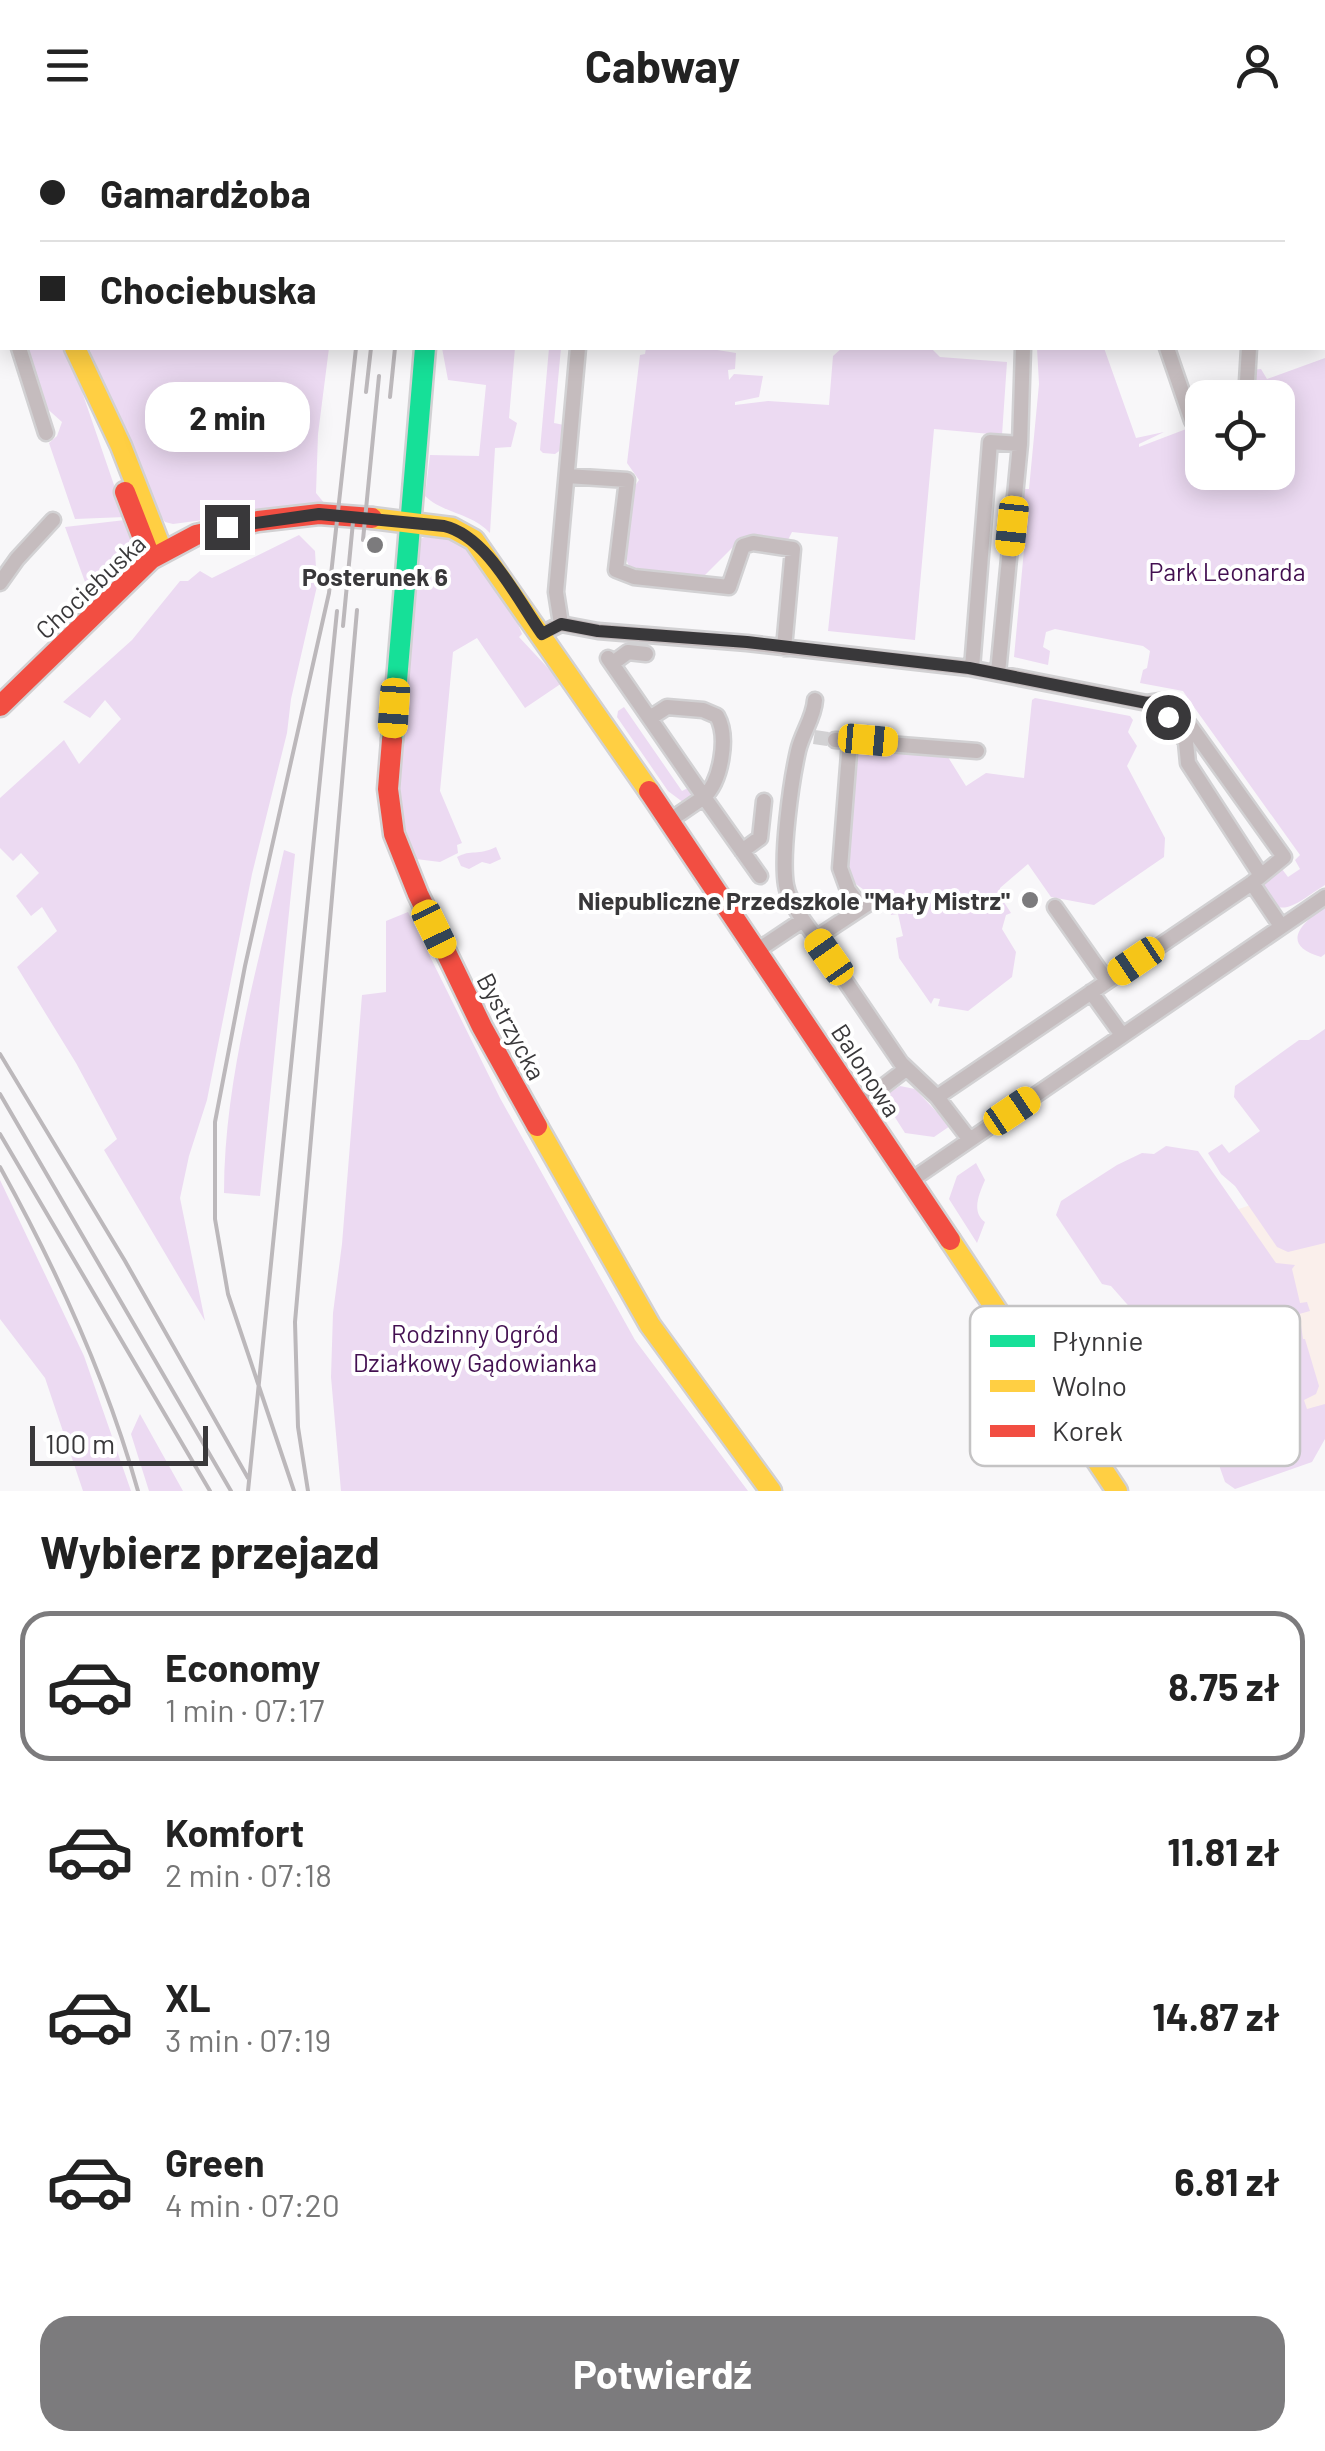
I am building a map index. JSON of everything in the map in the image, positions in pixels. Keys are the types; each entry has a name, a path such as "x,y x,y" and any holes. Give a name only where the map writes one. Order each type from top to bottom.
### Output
{"street":[{"path":"19,350 46,432"},
{"path":"76,350 99,404 111,452 156,555"},
{"name":"Bystrzycka","path":"426,350 388,789 396,840 424,910 482,1027 650,1325 771,1491"},
{"path":"561,624 556,592 578,350"},
{"path":"998,673 1020,444 1022,350"},
{"path":"1168,350 1185,400"},
{"path":"1247,380 1249,350"},
{"path":"972,668 990,442 1020,444"},
{"path":"567,476 627,480 616,570 634,577 729,587 742,546 753,543 793,549 784,648"},
{"name":"Chociebuska","path":"0,706 156,555 216,530 319,514 408,522"},
{"path":"0,583 53,520"},
{"name":"Balonowa","path":"408,522 452,528 474,540 758,950 993,1306"},
{"path":"0,554 17,559"},
{"path":"981,555 1009,556"},
{"path":"542,634 561,624 598,631 972,668 1147,703 1172,702 1186,742 1188,763 1281,926"},
{"path":"646,654 628,652 610,660 760,876"},
{"path":"815,700 793,786 785,876 789,896 906,1069 937,1097 970,1140"},
{"path":"650,718 667,707 708,711 720,720 722,729 716,781 704,797 670,821"},
{"path":"937,1097 1284,856 1177,722"},
{"path":"816,938 865,905 848,890 840,868 843,740 976,751"},
{"path":"742,851 760,838 764,801"},
{"path":"910,1181 1325,896"},
{"path":"1055,907 1107,981"},
{"path":"758,950 803,920"},
{"path":"1090,992 1122,1036"},
{"path":"860,1104 906,1069"},
{"name":"Balonowa","path":"1100,1466 1117,1491"}],"shaded area":[{"path":"1318,1182 1325,1186 1325,1416 1312,1419 1300,1401 1300,1306 1237,1306 1194,1241 1218,1216"}],"green space":[{"path":"25,350 68,350 125,517 75,519 49,443 57,436 62,422 42,404"},
{"path":"90,350 329,350 318,434 316,493 325,504 173,524 165,522 157,512"},
{"path":"442,350 515,350 509,418 517,423 511,447 495,448 490,533 475,521 425,496 430,455 479,456 486,385 448,380"},
{"path":"549,350 561,350 554,423 564,425 562,449 555,454 540,450"},
{"path":"646,350 736,353 735,369 728,370 729,380 734,374 763,376 759,397 735,405 768,401 829,405 833,356 840,350 933,350 940,357 1007,362 1002,435 934,429 915,640 828,631 838,537 792,532 786,544 742,538 701,579 630,568 625,557 630,493 639,480 627,463 640,355"},
{"name":"Park Leonarda","path":"1037,350 1105,350 1136,438 1164,432 1139,447 1185,429 1185,490 1295,490 1295,380 1252,380 1252,370 1261,369 1267,379 1325,358 1325,885 1298,903 1281,908 1268,897 1263,883 1275,870 1282,869 1288,877 1300,869 1295,860 1300,855 1189,700 1179,702 1187,697 1183,691 1140,683 1150,651 1143,646 1055,629 1046,632 1043,647 1050,651 1048,665 1014,657 1028,507 1019,505 1021,489 1029,489 1039,384"},
{"path":"125,520 133,532 134,555 121,576 93,604 65,527"},
{"path":"299,535 315,551 317,586 287,733 252,874 207,1100 180,1198 205,1321 104,1150 117,1139 17,967 57,931 42,907 31,916 16,896 39,873 21,853 13,861 0,848 0,798 64,740 79,764 121,719 105,700 90,718 63,702 132,640 180,581 188,581 200,571 212,578"},
{"path":"430,535 461,540 478,554 507,599 522,634 519,637 562,683 525,708 477,638 453,652 440,791 462,843 457,845 458,853 440,862 416,859 400,813 399,792 417,545"},
{"path":"1035,698 1130,716 1133,720 1128,732 1137,746 1127,766 1165,838 1164,857 1094,905 1051,897 1028,864 1000,888 1000,896 1011,913 1006,915 1002,929 1016,952 1012,977 968,1011 938,1006 940,999 934,998 931,1004 899,958 896,938 903,936 898,914 891,915 886,893 874,897 850,880 845,854 853,759 870,743 943,749 966,786 986,773 1024,778"},
{"path":"624,707 682,791 690,787 691,796 684,803 668,791 617,717"},
{"path":"496,847 501,859 490,864 482,862 469,869 461,866 457,857 466,853"},
{"path":"284,850 295,854 260,1196 224,1193 236,1063"},
{"path":"1325,907 1325,954 1321,957 1301,947 1298,934"},
{"name":"Rodzinny Ogród Działkowy Gądowianka","path":"408,912 500,1098 635,1340 748,1491 341,1491 331,1377 333,1313 362,995 386,992 386,921"},
{"path":"1325,1029 1325,1243 1288,1252 1277,1247 1208,1153 1222,1144 1229,1153 1260,1131 1234,1097 1235,1086 1299,1040 1309,1040"},
{"path":"900,1086 915,1089 950,1126 934,1137 905,1133 882,1097"},
{"path":"1166,1146 1198,1151 1276,1263 1295,1265 1292,1269 1300,1303 1307,1302 1310,1311 1300,1314 1300,1306 1129,1306 1111,1286 1102,1284 1056,1215 1061,1201 1117,1165 1142,1153 1154,1154"},
{"path":"976,1163 985,1180 977,1208 985,1222 977,1243 949,1199 957,1176"},
{"path":"0,1180 84,1356 131,1491 83,1491 45,1378 0,1319"},
{"path":"1301,1325 1319,1386 1316,1394 1304,1400 1307,1409 1325,1404 1325,1439 1312,1462 1235,1489 1225,1482 1219,1466 1300,1466"},
{"path":"140,1414 183,1491 149,1491 131,1434"}],"tunnel":[{"path":"814,737 835,740"}],"railway":[{"path":"294,1491 228,1294 215,1219 215,1122 245,966 329,593 356,350"},
{"path":"366,392 371,350"},
{"path":"390,397 395,350"},
{"path":"363,540 379,376"},
{"path":"343,626 353,522"},
{"path":"308,1491 298,1427 295,1322 357,610"},
{"path":"248,1491 337,611"},
{"path":"0,1054 125,1261 248,1478"},
{"path":"0,1094 231,1491"},
{"path":"0,1134 210,1491"},
{"path":"0,1167 78,1325 111,1407 138,1491"}],"traffic: fast":[{"path":"392,740 425,350"}],"traffic: slow":[{"path":"76,350 121,446 162,551"},
{"path":"372,518 452,528 474,540 649,791"},
{"path":"537,1126 650,1325 771,1491"},
{"path":"950,1240 994,1306"},
{"path":"1100,1466 1117,1491"}],"traffic: jam":[{"path":"125,492 151,559"},
{"path":"0,706 151,559 196,535 258,521 319,514 372,518"},
{"path":"392,740 388,789 394,834 418,894 482,1027 537,1126"},
{"path":"649,791 950,1240"}],"place":[{"name":"Posterunek 6","path":"375,545"},
{"name":"Niepubliczne Przedszkole \"Mały Mistrz\"","path":"1030,900"}],"route":[{"path":"227,527 319,514 444,526 463,532 478,544 542,634 561,624 969,668 1147,703 1167,700 1187,720 1176,728 1168,717"}]}
